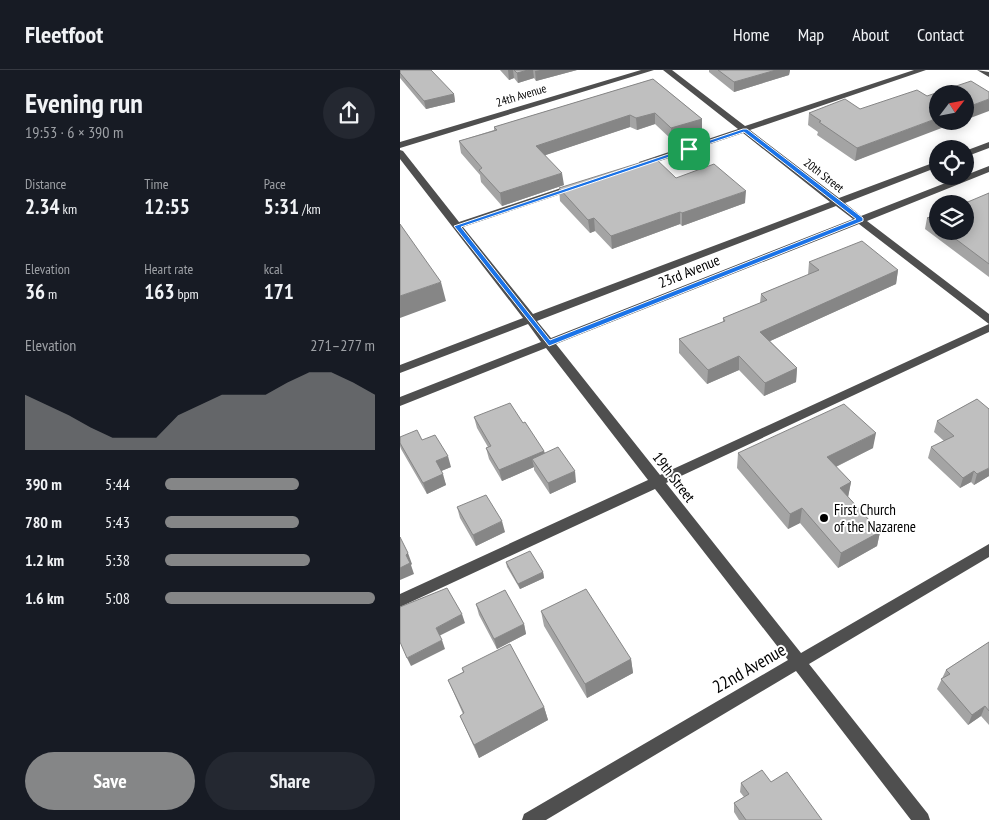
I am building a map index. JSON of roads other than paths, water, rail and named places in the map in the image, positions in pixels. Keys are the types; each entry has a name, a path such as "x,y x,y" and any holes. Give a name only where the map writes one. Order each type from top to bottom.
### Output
{"street":[{"name":"24th Avenue","path":"400,145 650,70"},
{"name":"20th Street","path":"667,70 860,219 989,322"},
{"path":"634,167 922,70"},
{"path":"981,70 989,75"},
{"path":"974,151 989,145"},
{"name":"19th Street","path":"400,153 922,820"},
{"name":"23rd Avenue","path":"400,369 529,318 929,167"},
{"name":"23rd Avenue","path":"400,402 989,169"},
{"path":"457,226 587,183"},
{"path":"400,601 657,481 989,322"},
{"name":"22nd Avenue","path":"530,820 989,550"}],"place":[{"name":"First Church of the Nazarene","path":"824,518"}]}
